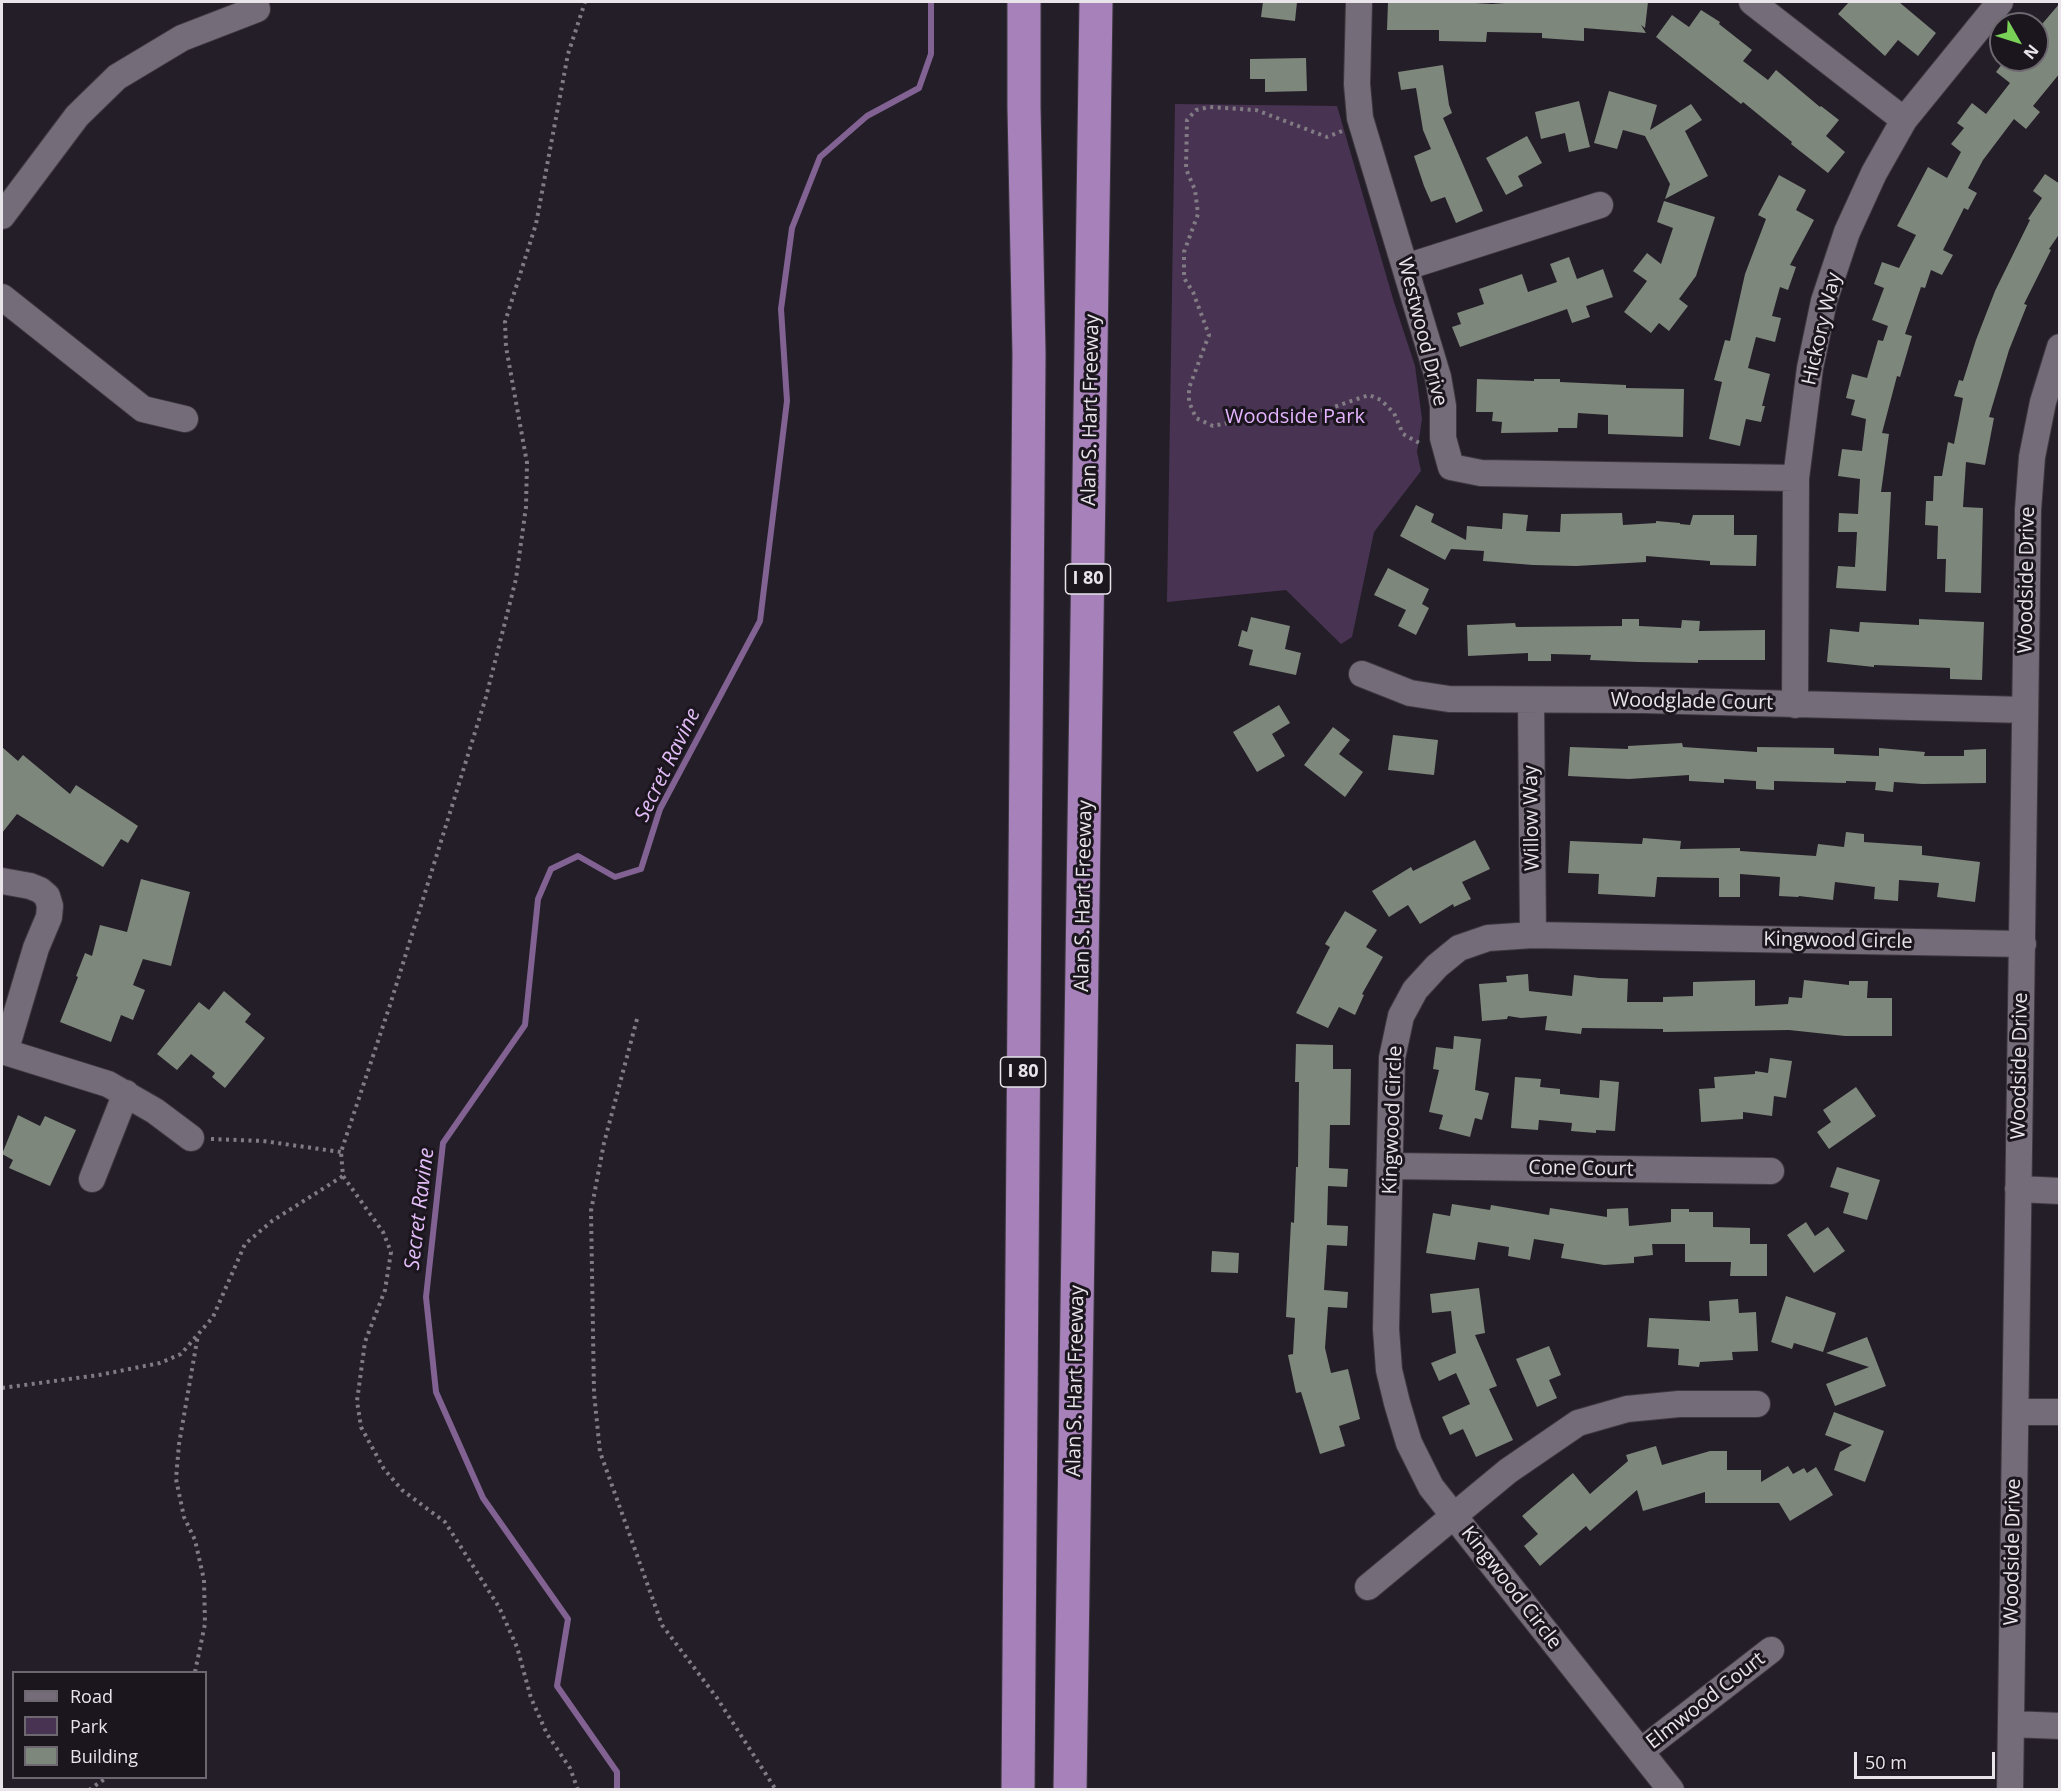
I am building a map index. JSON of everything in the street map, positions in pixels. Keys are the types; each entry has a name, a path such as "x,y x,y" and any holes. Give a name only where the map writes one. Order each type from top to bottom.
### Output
{"highway":[{"name":"I 80","path":"1018,1790 1029,354 1024,2"},
{"name":"Alan S. Hart Freeway","path":"1070,1790 1096,2"}],"street":[{"path":"2,216 77,116 117,77 182,38 257,9 255,2"},
{"name":"Westwood Drive","path":"1359,2 1357,84 1360,118 1438,377 1443,406 1443,438 1451,467 1481,473 1796,478"},
{"path":"1752,2 1904,120"},
{"name":"Hickory Way","path":"1795,705 1796,478 1810,368 1824,301 1852,222 1874,173 1904,120 2000,2"},
{"path":"1406,267 1600,206"},
{"path":"2,297 143,409 185,418"},
{"name":"Woodside Drive","path":"2010,1790 2028,510 2032,457 2043,402 2060,347"},
{"name":"Woodglade Court","path":"1362,674 1410,693 1449,699 1643,700 2025,710"},
{"name":"Willow Way","path":"1531,700 1533,935"},
{"path":"2,881 40,890 47,896 50,906 3,1051 89,1077 126,1093 191,1138"},
{"name":"Kingwood Circle","path":"1667,1788 1641,1751 1431,1487 1409,1443 1389,1370 1386,1329 1392,1058 1401,1016 1415,990 1437,966 1459,948 1488,938 1533,935 2023,944"},
{"path":"92,1179 126,1093"},
{"name":"Cone Court","path":"1391,1166 1771,1171"},
{"path":"2018,1189 2060,1191"},
{"path":"1368,1587 1508,1471 1578,1423 1627,1409 1679,1404 1757,1404"},
{"path":"2016,1412 2060,1412"},
{"name":"Elmwood Court","path":"1641,1751 1771,1650"},
{"path":"2011,1724 2060,1726"}],"path":[{"path":"578,1790 570,1768 547,1734 531,1698 517,1647 499,1607 445,1522 402,1490 384,1469 362,1428 357,1401 364,1342 386,1290 391,1252 383,1232 343,1176 341,1152 390,1005 482,709 516,579 526,507 526,462 506,347 505,322 536,224 568,54 585,2"},
{"path":"1351,127 1327,136 1256,110 1210,108 1196,110 1187,120 1186,169 1195,190 1198,214 1184,252 1184,278 1209,335 1190,388 1189,402 1196,418 1213,426 1280,412 1303,413 1325,410 1369,395 1381,400 1394,413 1403,434 1421,444"},
{"path":"637,1019 604,1143 591,1211 594,1393 600,1452 662,1625 717,1698 776,1790"},
{"path":"191,1138 263,1141 341,1152"},
{"path":"2,1388 99,1375 160,1363 181,1354 213,1317 245,1244 272,1221 343,1176"},
{"path":"195,1671 205,1624 204,1580 195,1540 184,1517 176,1479 179,1444 198,1334"},
{"path":"89,1790 105,1779"}],"green space":[{"name":"Woodside Park","path":"1175,104 1337,106 1393,299 1415,366 1422,419 1417,452 1421,471 1374,532 1352,637 1341,644 1286,590 1167,602"}],"building":[{"path":"1263,2 1297,2 1295,21 1261,17"},
{"path":"1388,2 1492,4 1648,2 1645,28 1641,25 1646,33 1584,28 1584,41 1542,38 1542,33 1487,32 1486,42 1439,41 1439,30 1387,30"},
{"path":"1849,2 1899,2 1936,33 1918,56 1898,40 1885,56 1838,14"},
{"path":"2060,3 2060,73 2033,106 2040,112 2026,129 2014,119 1983,160 1968,188 1977,193 1968,210 1964,208 1943,250 1953,255 1942,275 1931,270 1925,288 1921,287 1905,334 1912,336 1900,377 1897,376 1882,433 1889,434 1881,492 1891,492 1886,591 1836,588 1838,566 1855,567 1857,532 1838,532 1839,513 1858,514 1860,479 1838,476 1842,449 1862,451 1866,419 1851,415 1855,400 1846,398 1852,374 1867,378 1878,340 1883,341 1888,326 1872,320 1884,288 1874,284 1882,262 1899,268 1916,235 1897,226 1928,167 1947,178 1961,152 1951,144 1964,128 1957,123 1972,103 1986,114 2010,83 1996,72 2049,72 2049,16"},
{"path":"1701,10 1720,22 1719,24 1752,50 1743,61 1768,80 1776,70 1839,120 1826,136 1845,152 1828,173 1743,102 1741,104 1656,37 1672,15 1689,27"},
{"path":"1306,58 1307,91 1265,92 1265,79 1250,79 1250,59"},
{"path":"1443,65 1452,113 1443,118 1483,211 1456,223 1445,197 1431,202 1424,186 1414,156 1431,149 1423,130 1416,88 1401,90 1398,72"},
{"path":"1609,91 1657,105 1650,130 1691,104 1702,120 1685,131 1708,176 1665,199 1670,184 1645,136 1623,130 1617,149 1594,143"},
{"path":"1579,101 1590,147 1569,152 1565,133 1541,139 1535,112"},
{"path":"1527,136 1542,163 1518,176 1523,186 1506,195 1486,158"},
{"path":"2045,174 2060,184 2060,233 2049,249 2051,250 2024,304 2027,305 2009,350 1989,417 1994,418 1985,465 1966,462 1963,507 1983,508 1981,593 1945,592 1946,559 1937,559 1938,526 1925,525 1926,501 1933,501 1934,476 1942,476 1948,442 1954,444 1963,398 1954,396 1959,380 1963,381 1995,291 2030,220 2028,219 2042,198 2033,191"},
{"path":"1779,175 1806,190 1796,210 1814,220 1790,265 1796,267 1788,290 1780,287 1772,316 1781,318 1775,342 1756,337 1748,368 1770,374 1762,406 1765,406 1761,422 1746,419 1740,446 1709,439 1722,382 1714,380 1725,340 1730,341 1745,274 1766,219 1758,215"},
{"path":"1664,201 1715,217 1696,276 1679,299 1688,306 1669,331 1659,323 1651,333 1624,312 1647,281 1633,271 1647,253 1661,264 1673,228 1657,222"},
{"path":"1569,257 1577,279 1603,269 1613,297 1586,306 1590,317 1572,323 1567,309 1460,347 1452,327 1461,324 1457,313 1484,304 1479,289 1522,274 1528,292 1557,282 1550,264"},
{"path":"1477,379 1534,381 1534,379 1560,379 1560,382 1626,385 1626,388 1684,389 1683,437 1608,434 1608,415 1578,413 1577,428 1558,428 1558,432 1501,433 1502,422 1492,421 1493,412 1476,412"},
{"path":"1416,505 1434,514 1431,522 1466,540 1467,526 1502,529 1503,513 1528,515 1526,531 1560,532 1561,514 1622,513 1623,525 1656,523 1656,521 1690,525 1693,515 1734,515 1734,535 1757,535 1756,566 1710,565 1710,561 1646,556 1646,562 1576,566 1533,565 1483,561 1484,551 1451,549 1445,560 1400,536"},
{"path":"1388,568 1429,589 1422,604 1429,608 1416,635 1398,626 1406,610 1374,595"},
{"path":"1251,617 1290,626 1285,649 1301,653 1296,675 1249,665 1253,650 1238,646 1242,630 1247,632"},
{"path":"1622,619 1639,619 1639,626 1681,628 1682,620 1700,621 1699,631 1765,630 1765,660 1698,660 1698,663 1638,662 1590,660 1591,655 1551,654 1551,661 1528,661 1528,653 1468,656 1467,625 1515,623 1516,627 1622,626"},
{"path":"1919,619 1984,622 1982,680 1950,679 1950,668 1874,665 1874,667 1827,662 1830,629 1859,632 1860,622 1919,625"},
{"path":"1279,705 1290,723 1272,734 1285,756 1257,772 1233,732"},
{"path":"1333,727 1350,740 1339,754 1363,772 1345,797 1304,765"},
{"path":"1393,735 1438,740 1434,775 1388,770"},
{"path":"1682,743 1683,747 1757,752 1757,747 1834,748 1834,754 1879,756 1879,748 1925,752 1924,756 1964,756 1964,750 1986,749 1986,783 1894,782 1893,792 1875,790 1876,782 1774,781 1774,790 1756,789 1756,781 1724,779 1724,783 1689,781 1689,775 1629,779 1568,776 1570,747 1628,749 1628,746"},
{"path":"2,747 18,761 23,755 70,794 76,785 138,826 128,843 121,839 103,867 17,814 2,833"},
{"path":"1846,832 1864,834 1864,842 1922,846 1922,855 1980,862 1975,902 1937,897 1939,883 1899,880 1898,901 1874,899 1875,887 1835,882 1833,900 1779,896 1780,877 1740,874 1740,897 1719,897 1719,878 1657,877 1655,897 1598,894 1599,874 1568,873 1570,841 1642,844 1643,838 1681,841 1680,849 1740,848 1740,851 1816,856 1818,844 1844,847"},
{"path":"1475,840 1490,869 1462,882 1471,899 1454,907 1453,904 1420,924 1408,905 1389,917 1372,891 1411,867 1413,871"},
{"path":"141,879 190,892 171,966 143,959 133,985 145,990 133,1020 121,1015 111,1042 60,1022 85,953 92,956 100,925 127,932"},
{"path":"1345,911 1377,930 1366,947 1383,957 1362,994 1364,995 1355,1015 1339,1007 1328,1028 1296,1013 1330,947 1325,944"},
{"path":"1528,974 1529,991 1572,996 1574,975 1628,979 1627,1002 1663,1002 1663,997 1693,996 1693,982 1755,980 1755,1006 1788,1004 1789,997 1802,998 1804,980 1849,985 1849,981 1868,981 1867,998 1892,998 1892,1036 1845,1036 1789,1030 1663,1032 1663,1029 1582,1028 1581,1034 1545,1030 1547,1016 1521,1018 1508,1016 1507,1019 1482,1021 1479,984 1507,982 1506,976"},
{"path":"224,991 251,1014 245,1022 265,1038 225,1088 212,1077 215,1073 191,1054 177,1070 157,1054 199,1002 209,1010"},
{"path":"1454,1036 1481,1039 1475,1090 1489,1093 1482,1120 1475,1118 1470,1137 1439,1129 1443,1115 1429,1112 1439,1070 1433,1069 1436,1047 1453,1049"},
{"path":"1296,1044 1333,1045 1333,1069 1351,1069 1350,1125 1330,1125 1329,1168 1348,1169 1347,1187 1328,1186 1327,1225 1348,1226 1347,1246 1327,1245 1324,1290 1348,1292 1347,1308 1328,1307 1325,1348 1331,1373 1348,1369 1360,1419 1339,1426 1345,1446 1320,1454 1301,1392 1296,1393 1288,1355 1293,1354 1295,1318 1286,1317 1291,1222 1294,1223 1296,1167 1298,1167 1299,1082 1295,1082"},
{"path":"1770,1058 1792,1061 1786,1098 1774,1096 1772,1116 1743,1112 1743,1119 1701,1122 1699,1089 1715,1088 1714,1077 1755,1074 1755,1071 1768,1073"},
{"path":"1515,1077 1541,1079 1540,1087 1560,1089 1560,1094 1599,1098 1600,1080 1619,1082 1615,1131 1596,1130 1596,1133 1571,1131 1572,1123 1539,1120 1538,1130 1511,1128"},
{"path":"1856,1087 1876,1116 1829,1149 1817,1132 1831,1122 1823,1110"},
{"path":"18,1115 40,1126 45,1116 76,1130 50,1186 9,1168 13,1160 2,1154"},
{"path":"1837,1167 1880,1180 1867,1220 1843,1213 1849,1193 1830,1187"},
{"path":"1452,1204 1490,1210 1491,1205 1549,1215 1550,1208 1607,1217 1607,1209 1628,1208 1629,1226 1671,1222 1671,1209 1713,1212 1713,1227 1750,1228 1750,1244 1767,1244 1767,1276 1730,1276 1731,1262 1685,1262 1685,1244 1652,1244 1653,1255 1634,1257 1634,1263 1604,1265 1561,1258 1564,1244 1534,1239 1530,1260 1508,1256 1509,1247 1478,1242 1475,1260 1426,1253 1433,1213 1450,1216"},
{"path":"1806,1222 1815,1236 1828,1227 1845,1251 1814,1273 1787,1235"},
{"path":"1212,1251 1239,1253 1238,1273 1211,1272"},
{"path":"1479,1288 1485,1333 1475,1335 1497,1386 1489,1389 1513,1440 1476,1457 1463,1429 1450,1435 1442,1417 1470,1404 1456,1373 1439,1381 1431,1363 1456,1353 1451,1311 1432,1313 1430,1294"},
{"path":"1786,1296 1836,1313 1823,1352 1794,1343 1792,1349 1771,1342"},
{"path":"1738,1299 1739,1313 1756,1312 1758,1351 1732,1352 1733,1360 1700,1362 1699,1367 1678,1365 1679,1349 1647,1347 1649,1318 1710,1321 1709,1301"},
{"path":"1867,1337 1886,1386 1835,1406 1826,1384 1869,1367 1826,1353"},
{"path":"1549,1346 1561,1375 1549,1380 1557,1398 1537,1407 1516,1359"},
{"path":"1834,1412 1884,1431 1865,1482 1834,1470 1840,1452 1852,1445 1825,1435"},
{"path":"1656,1446 1662,1465 1710,1451 1727,1451 1727,1470 1761,1470 1761,1482 1788,1466 1793,1474 1804,1468 1807,1473 1816,1467 1833,1495 1790,1521 1779,1503 1705,1503 1705,1492 1643,1511 1637,1490 1590,1531 1586,1526 1540,1566 1524,1546 1538,1534 1522,1516 1573,1473 1590,1494 1628,1461 1626,1455"}],"waterway":[{"name":"Secret Ravine","path":"617,1790 617,1772 557,1686 568,1619 483,1498 436,1392 426,1297 443,1143 525,1025 538,899 551,869 578,856 615,877 641,869 660,809 760,621 787,401 781,309 792,228 820,157 867,116 919,88 931,54 931,2"}]}
